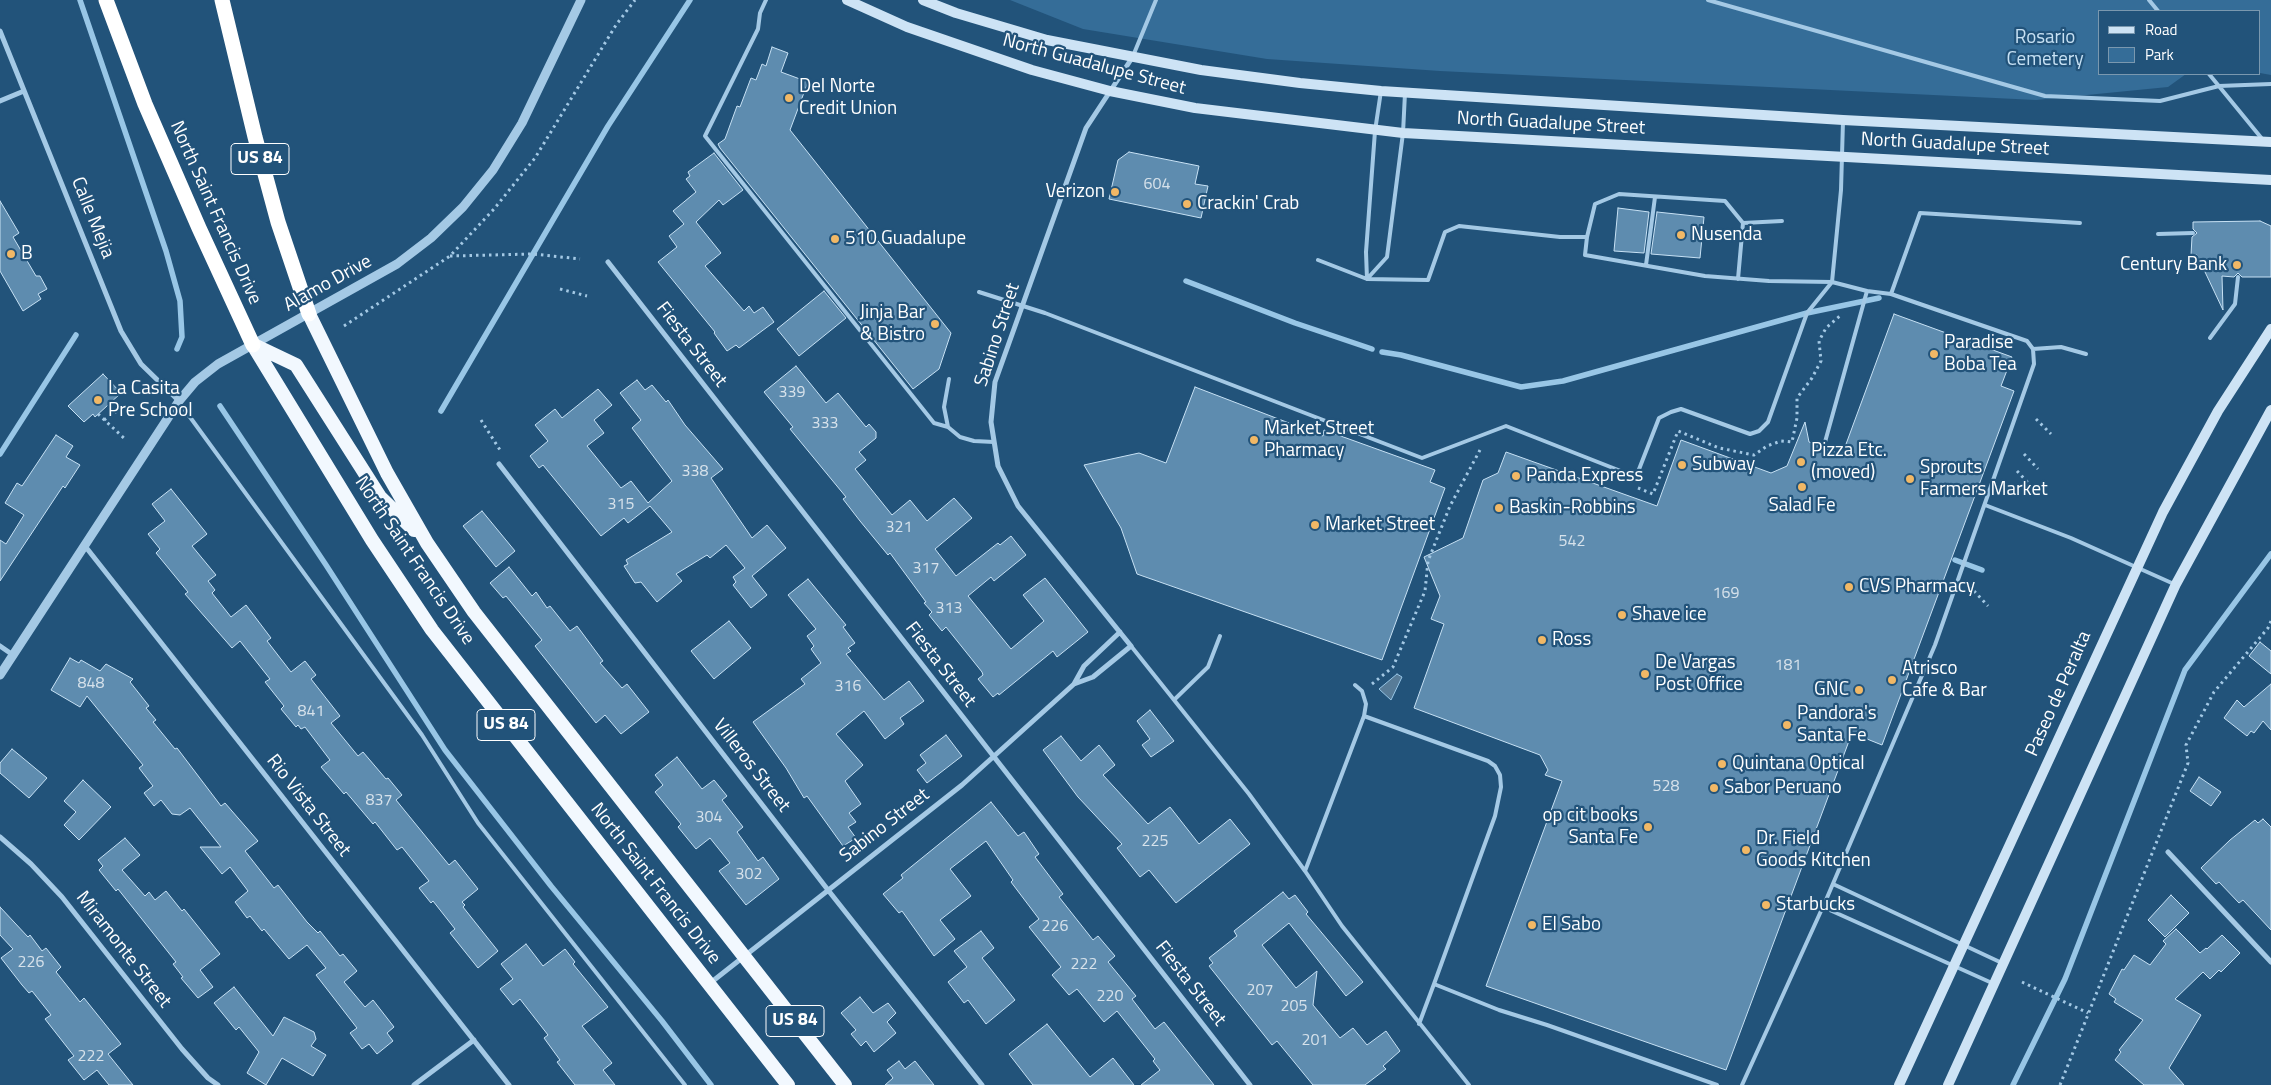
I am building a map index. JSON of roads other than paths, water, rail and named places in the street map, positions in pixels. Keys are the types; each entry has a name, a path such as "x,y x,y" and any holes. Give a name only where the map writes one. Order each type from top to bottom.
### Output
{"highway":[{"name":"North Saint Francis Drive","path":"106,0 148,112 253,345 372,540 432,630 788,1085"},
{"name":"North Saint Francis Drive","path":"222,0 254,137 278,222 309,314 387,473 427,543 474,612 845,1085"},
{"path":"253,345 296,365 380,497 427,543"}],"main road":[{"name":"North Guadalupe Street","path":"847,0 907,28 1032,70 1110,91 1195,108 1375,131 2266,179"},
{"name":"North Guadalupe Street","path":"923,0 956,13 1047,40 1132,58 1211,72 1381,91 1843,120 2268,142"},
{"path":"2266,179 2271,185"},
{"name":"Paseo de Peralta","path":"1899,1085 2137,567 2188,464 2218,411 2271,329"},
{"path":"1948,1085 2176,584 2271,410"}],"street":[{"name":"Alamo Drive","path":"0,675 179,401 195,382 253,345 397,264 431,238 463,207 493,170 522,123 581,0"},
{"name":"Calle Mejia","path":"0,31 121,331 141,364 179,401"},
{"name":"Sabino Street","path":"1074,684 1093,677 1131,646 1018,506 998,466 991,422 995,382 1086,128 1132,58"},
{"path":"0,101 24,91"},
{"name":"Fiesta Street","path":"608,262 1250,1085"},
{"name":"Villeros Street","path":"499,464 828,890 982,1085"},
{"name":"Rio Vista Street","path":"85,546 509,1085"},
{"name":"Sabino Street","path":"709,984 994,758 1074,684 1084,666 1120,632"},
{"path":"0,646 13,655"},
{"name":"Miramonte Street","path":"0,837 36,869 62,897 182,1050 208,1078 218,1085"},
{"path":"2168,852 2271,962"},
{"path":"414,1085 474,1040"}],"lane":[{"path":"766,0 760,13 758,28 705,136 934,424 948,427 960,437 974,441 994,442"},
{"path":"1132,58 1156,0"},
{"path":"1708,0 2045,96 2160,101 2219,86 2271,84"},
{"path":"2149,0 2157,10"},
{"path":"2210,75 2268,142"},
{"path":"1367,279 1366,252 1375,131 1381,91"},
{"path":"1367,279 1387,257 1403,133 1405,93"},
{"path":"980,292 1022,305 1422,458 1506,426 1636,477 1658,418 1671,412 1681,409 1750,434 1759,431 1768,422 1807,313 1832,282 1843,120"},
{"path":"1738,279 1743,223 1725,201 1618,194 1595,204 1584,254 1704,276 1738,279 1832,282 1867,291 1891,294 2027,341 2033,349 2034,364 1935,645 1823,907 1742,1085"},
{"path":"1646,265 1655,197"},
{"path":"1891,294 1920,213 2080,223"},
{"path":"1743,223 1782,221"},
{"path":"1318,260 1367,279 1428,280 1445,232 1459,226 1560,237 1587,237"},
{"path":"2158,234 2193,232"},
{"path":"2210,338 2235,304 2238,277"},
{"path":"1825,442 1867,291"},
{"path":"2033,349 2061,347 2086,354"},
{"path":"948,427 944,407 949,379"},
{"path":"179,401 422,735 478,823 685,1085"},
{"path":"1985,504 2071,538 2176,584"},
{"path":"1174,699 1208,667 1220,636"},
{"path":"1131,646 1249,794 1342,926 1418,1024 1469,1085"},
{"path":"1305,871 1364,716 1366,704 1362,691 1355,685"},
{"path":"1364,716 1488,761 1495,766 1500,775 1501,786 1495,816 1418,1024"},
{"path":"1833,884 2004,964"},
{"path":"1823,907 1994,984"},
{"path":"1434,984 1499,1010 1717,1085"}],"waterway":[{"path":"80,0 166,251 180,301 182,337 177,349"},
{"path":"441,411 608,126 690,0"},
{"path":"1186,281 1295,323 1372,349"},
{"path":"1382,352 1401,355 1521,387 1563,381 1807,313 1879,298"},
{"path":"0,454 76,335"},
{"path":"220,406 326,565 445,750 551,886 662,1021 711,1085"},
{"path":"2013,1085 2065,979 2185,670 2271,554"},
{"path":"1955,560 1982,570"}],"place":[{"name":"Del Norte Credit Union","path":"789,98"},
{"name":"Verizon","path":"1115,192"},
{"name":"Crackin' Crab","path":"1187,204"},
{"name":"Nusenda","path":"1681,235"},
{"name":"510 Guadalupe","path":"835,239"},
{"name":"B","path":"11,254"},
{"name":"Century Bank","path":"2237,265"},
{"name":"Jinja Bar & Bistro","path":"935,324"},
{"name":"Paradise Boba Tea","path":"1934,354"},
{"name":"La Casita Pre School","path":"98,400"},
{"name":"Market Street Pharmacy","path":"1254,440"},
{"name":"Pizza Etc. (moved)","path":"1801,462"},
{"name":"Subway","path":"1682,465"},
{"name":"Panda Express","path":"1516,476"},
{"name":"Sprouts Farmers Market","path":"1910,479"},
{"name":"Salad Fe","path":"1802,487"},
{"name":"Baskin-Robbins","path":"1499,508"},
{"name":"Market Street","path":"1315,525"},
{"name":"CVS Pharmacy","path":"1849,587"},
{"name":"Shave ice","path":"1622,615"},
{"name":"Ross","path":"1542,640"},
{"name":"De Vargas Post Office","path":"1645,674"},
{"name":"Atrisco Cafe & Bar","path":"1892,680"},
{"name":"GNC","path":"1859,690"},
{"name":"Pandora's Santa Fe","path":"1787,725"},
{"name":"Quintana Optical","path":"1722,764"},
{"name":"Sabor Peruano","path":"1714,788"},
{"name":"op cit books Santa Fe","path":"1648,827"},
{"name":"Dr. Field Goods Kitchen","path":"1746,850"},
{"name":"Starbucks","path":"1766,905"},
{"name":"El Sabo","path":"1532,925"}],"park label":[{"name":"Rosario Cemetery","path":"2045,49"}]}
